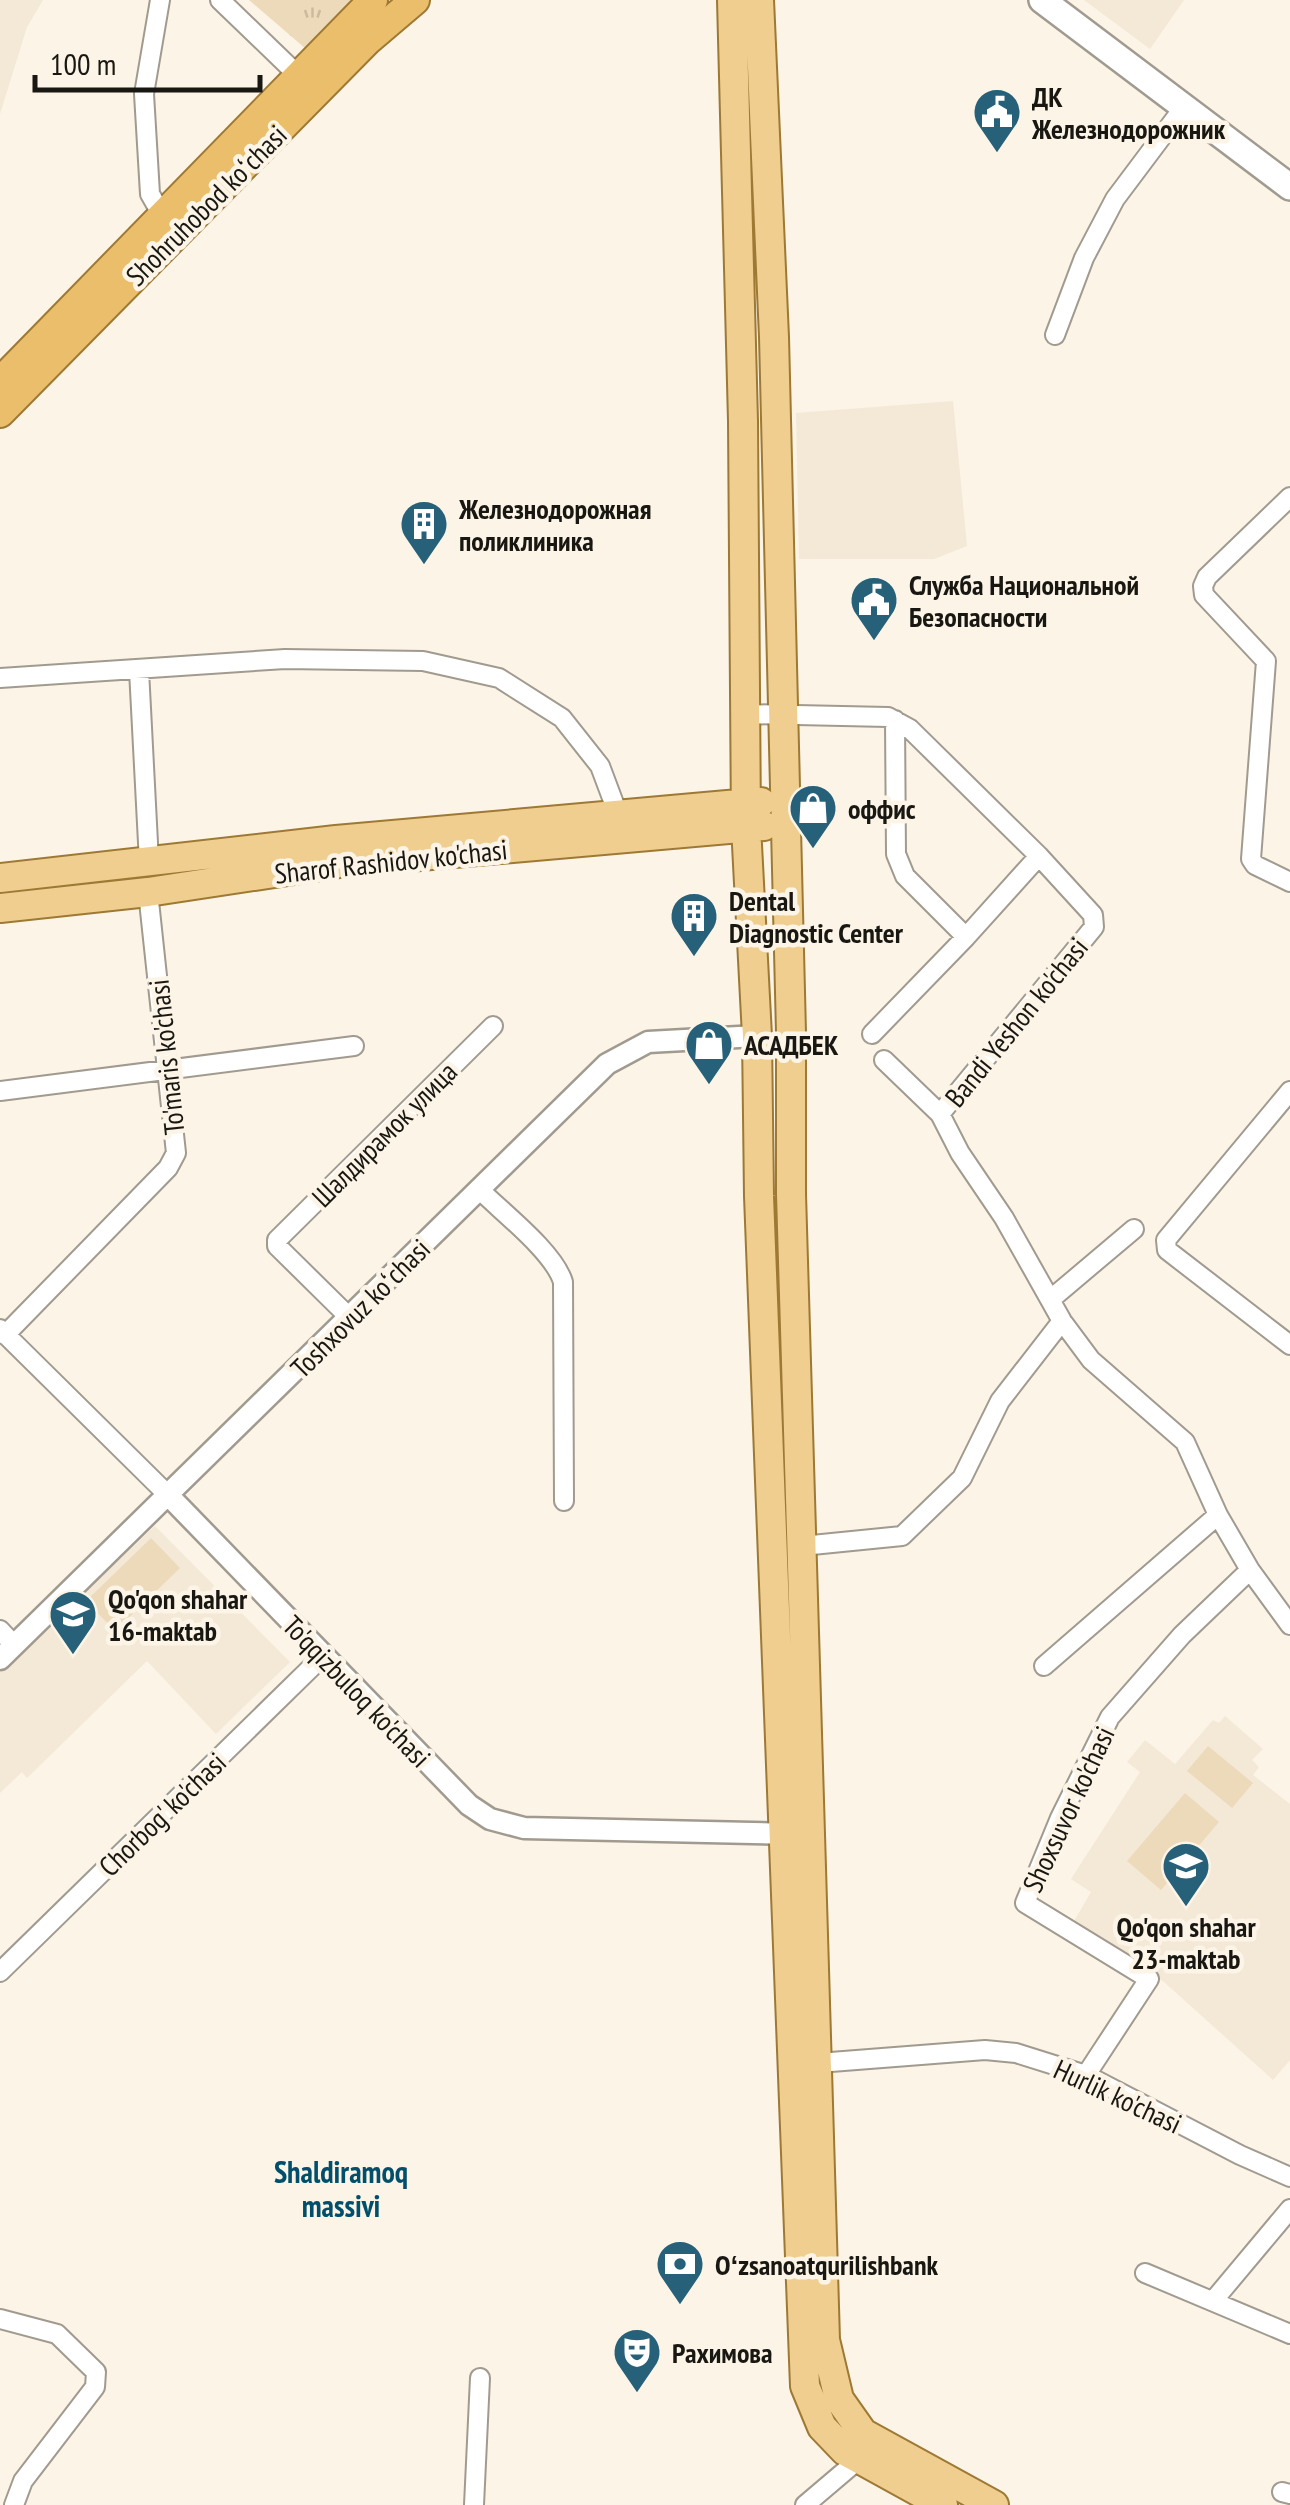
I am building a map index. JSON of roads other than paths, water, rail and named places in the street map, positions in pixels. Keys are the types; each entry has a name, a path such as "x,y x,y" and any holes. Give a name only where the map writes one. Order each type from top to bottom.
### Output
{"highway":[{"name":"Shohruhobod koʻchasi","path":"0,414 307,84 373,0"},
{"name":"Shohruhobod koʻchasi","path":"0,382 162,215 307,84 415,0"}],"main road":[{"path":"732,0 743,420 746,814 757,1036 759,1196 798,1834 818,2062 825,2340 839,2398 864,2433 994,2505"},
{"path":"759,0 774,337 802,1546 791,2063 805,2386 822,2427 844,2451 943,2505"},
{"path":"1042,0 1290,188"},
{"name":"Sharof Rashidov ko'chasi","path":"5,878 336,840 618,814 783,815"},
{"name":"Sharof Rashidov ko'chasi","path":"7,908 746,814"},
{"path":"5,878 7,908"}],"street":[{"path":"160,0 144,94 150,194 162,215"},
{"path":"220,0 307,84"},
{"path":"1055,335 1084,258 1115,199 1184,107"},
{"path":"1290,497 1203,586 1204,595 1266,661 1251,858 1255,865 1290,882"},
{"path":"0,678 285,658 423,661 499,678 562,718 600,766 618,814"},
{"path":"139,670 148,862"},
{"path":"745,714 878,716 895,720 896,854 905,876 966,937"},
{"name":"Bandi Yeshon ko'chasi","path":"895,720 910,729 1039,856 1093,916 1094,927 940,1114 1062,1321 1091,1360 1185,1442 1218,1514 1250,1570 1290,1625"},
{"path":"872,1034 1039,856"},
{"name":"To'maris ko'chasi","path":"3,1332 173,1162 176,1153 148,892"},
{"name":"Шалдирамок улица","path":"350,1318 276,1243 493,1026"},
{"name":"Toshxovuz koʻchasi","path":"5,1644 169,1496 607,1064 648,1042 757,1036"},
{"path":"0,1091 354,1046"},
{"path":"884,1060 940,1114"},
{"path":"1290,1091 1166,1240 1167,1250 1290,1345"},
{"path":"480,1190 538,1247 560,1272 563,1282 564,1500"},
{"path":"1052,1300 1134,1229"},
{"path":"802,1546 902,1536 962,1478 1000,1401 1062,1321"},
{"name":"To'qqizbuloq ko'chasi","path":"3,1332 169,1496 468,1805 490,1819 524,1828 798,1834"},
{"path":"1044,1666 1218,1514"},
{"name":"Shoxsuvor ko'chasi","path":"1086,2076 1149,1979 1024,1903 1110,1717 1182,1635 1250,1570"},
{"name":"Chorbog' ko'chasi","path":"0,1972 323,1656"},
{"name":"Hurlik ko'chasi","path":"818,2062 985,2050 1016,2053 1086,2076 1290,2177"},
{"path":"1214,2301 1290,2209"},
{"path":"1145,2273 1290,2334"},
{"path":"0,2319 57,2334 96,2372 95,2387 23,2481 14,2505"},
{"path":"474,2505 480,2378"},
{"path":"805,2505 858,2460"}],"place":[{"name":"ДК Железнодорожник","path":"997,154"},
{"name":"Железнодорожная поликлиника","path":"424,566"},
{"name":"Служба Национальной Безопасности","path":"874,642"},
{"name":"оффис","path":"813,850"},
{"name":"Dental Diagnostic Center","path":"694,958"},
{"name":"АСАДБЕК","path":"709,1086"},
{"name":"Qo'qon shahar 16-maktab","path":"73,1656"},
{"name":"Qo'qon shahar 23-maktab","path":"1186,1908"},
{"name":"Oʻzsanoatqurilishbank","path":"680,2306"},
{"name":"Рахимова","path":"637,2394"}],"district":[{"name":"Shaldiramoq massivi","path":"341,2188"}]}
